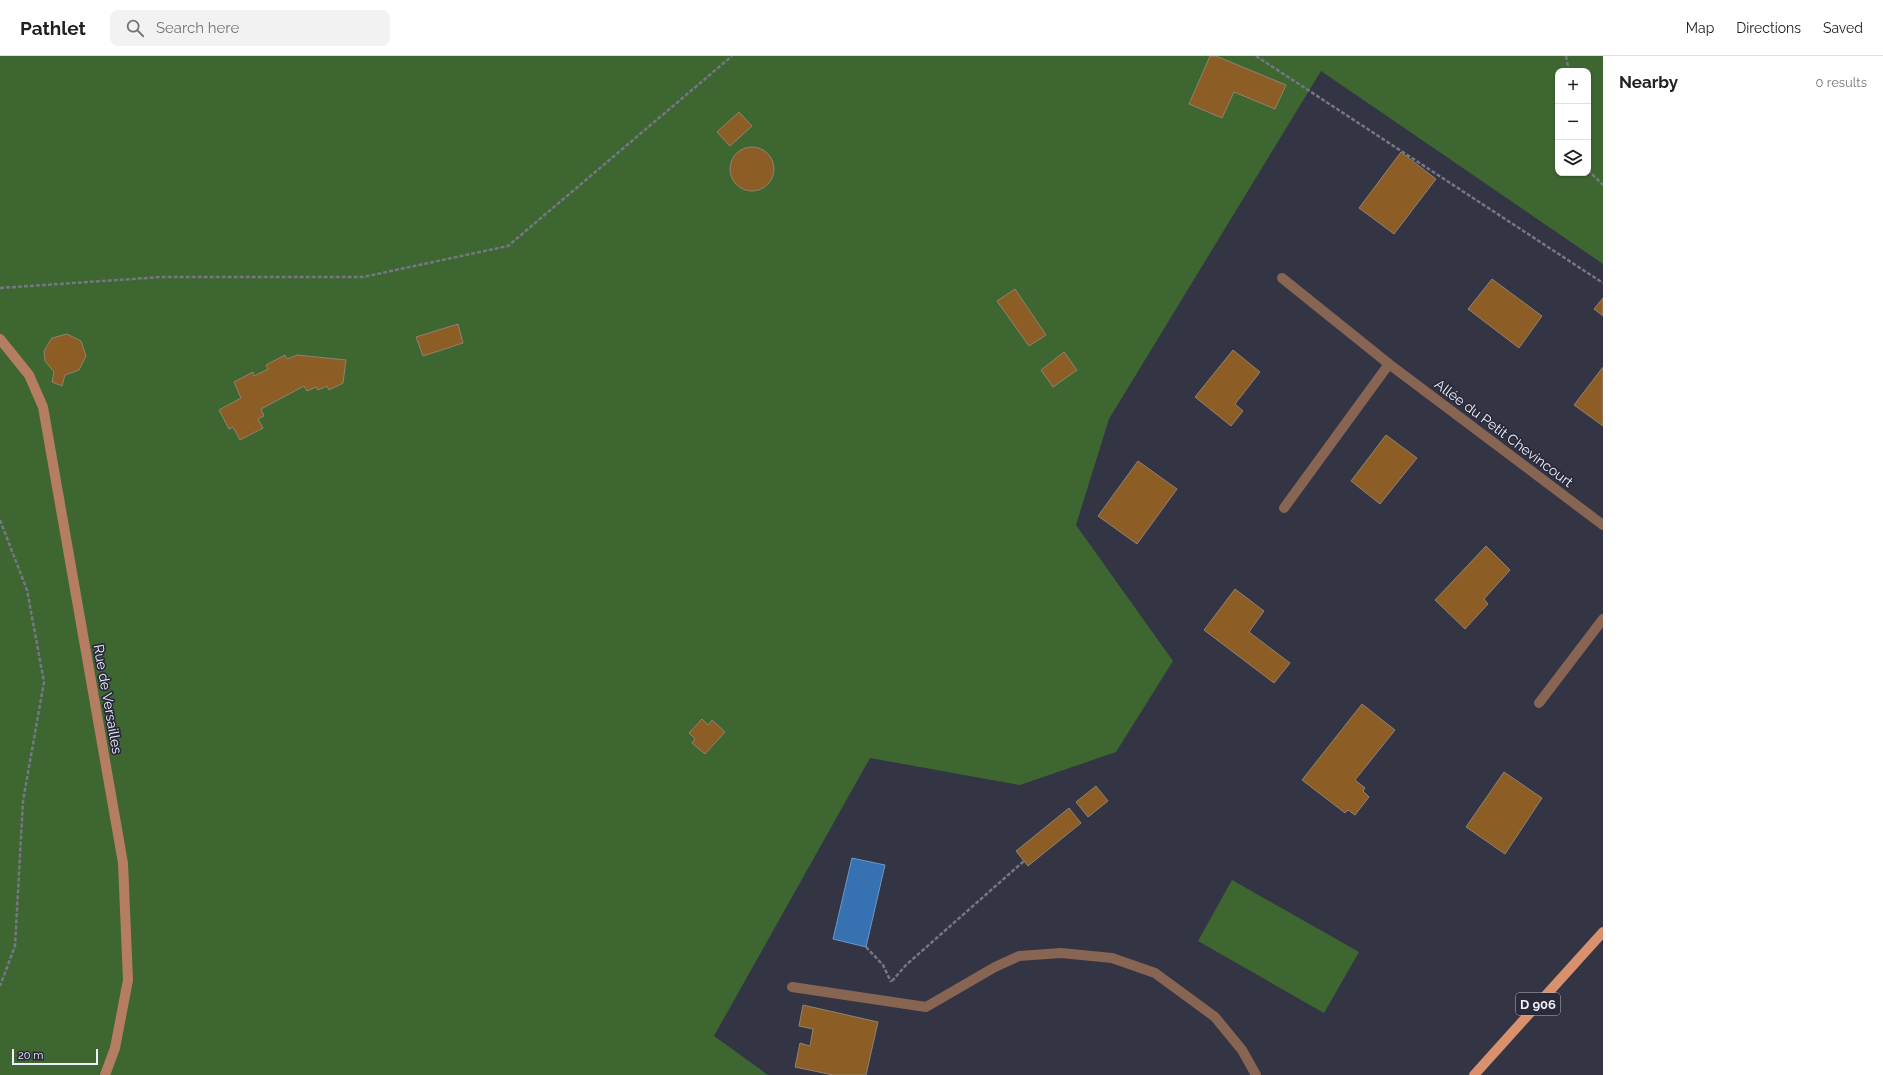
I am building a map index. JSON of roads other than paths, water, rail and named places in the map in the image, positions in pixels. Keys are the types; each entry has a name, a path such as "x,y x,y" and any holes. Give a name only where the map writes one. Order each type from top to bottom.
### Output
{"main road":[{"name":"Rue de Versailles","path":"0,339 29,375 43,407 123,863 128,980 115,1048 105,1075"},
{"name":"D 906","path":"1474,1075 1603,932"}],"street":[{"name":"Allée du Petit Chevincourt","path":"1282,278 1389,364 1603,524"},
{"path":"1284,508 1389,364"},
{"path":"1539,703 1603,618"},
{"path":"792,987 926,1007 995,966 1019,956 1061,953 1112,958 1155,973 1214,1017 1242,1050 1256,1075"}],"water":[{"path":"852,858 885,865 866,947 833,939"}]}
